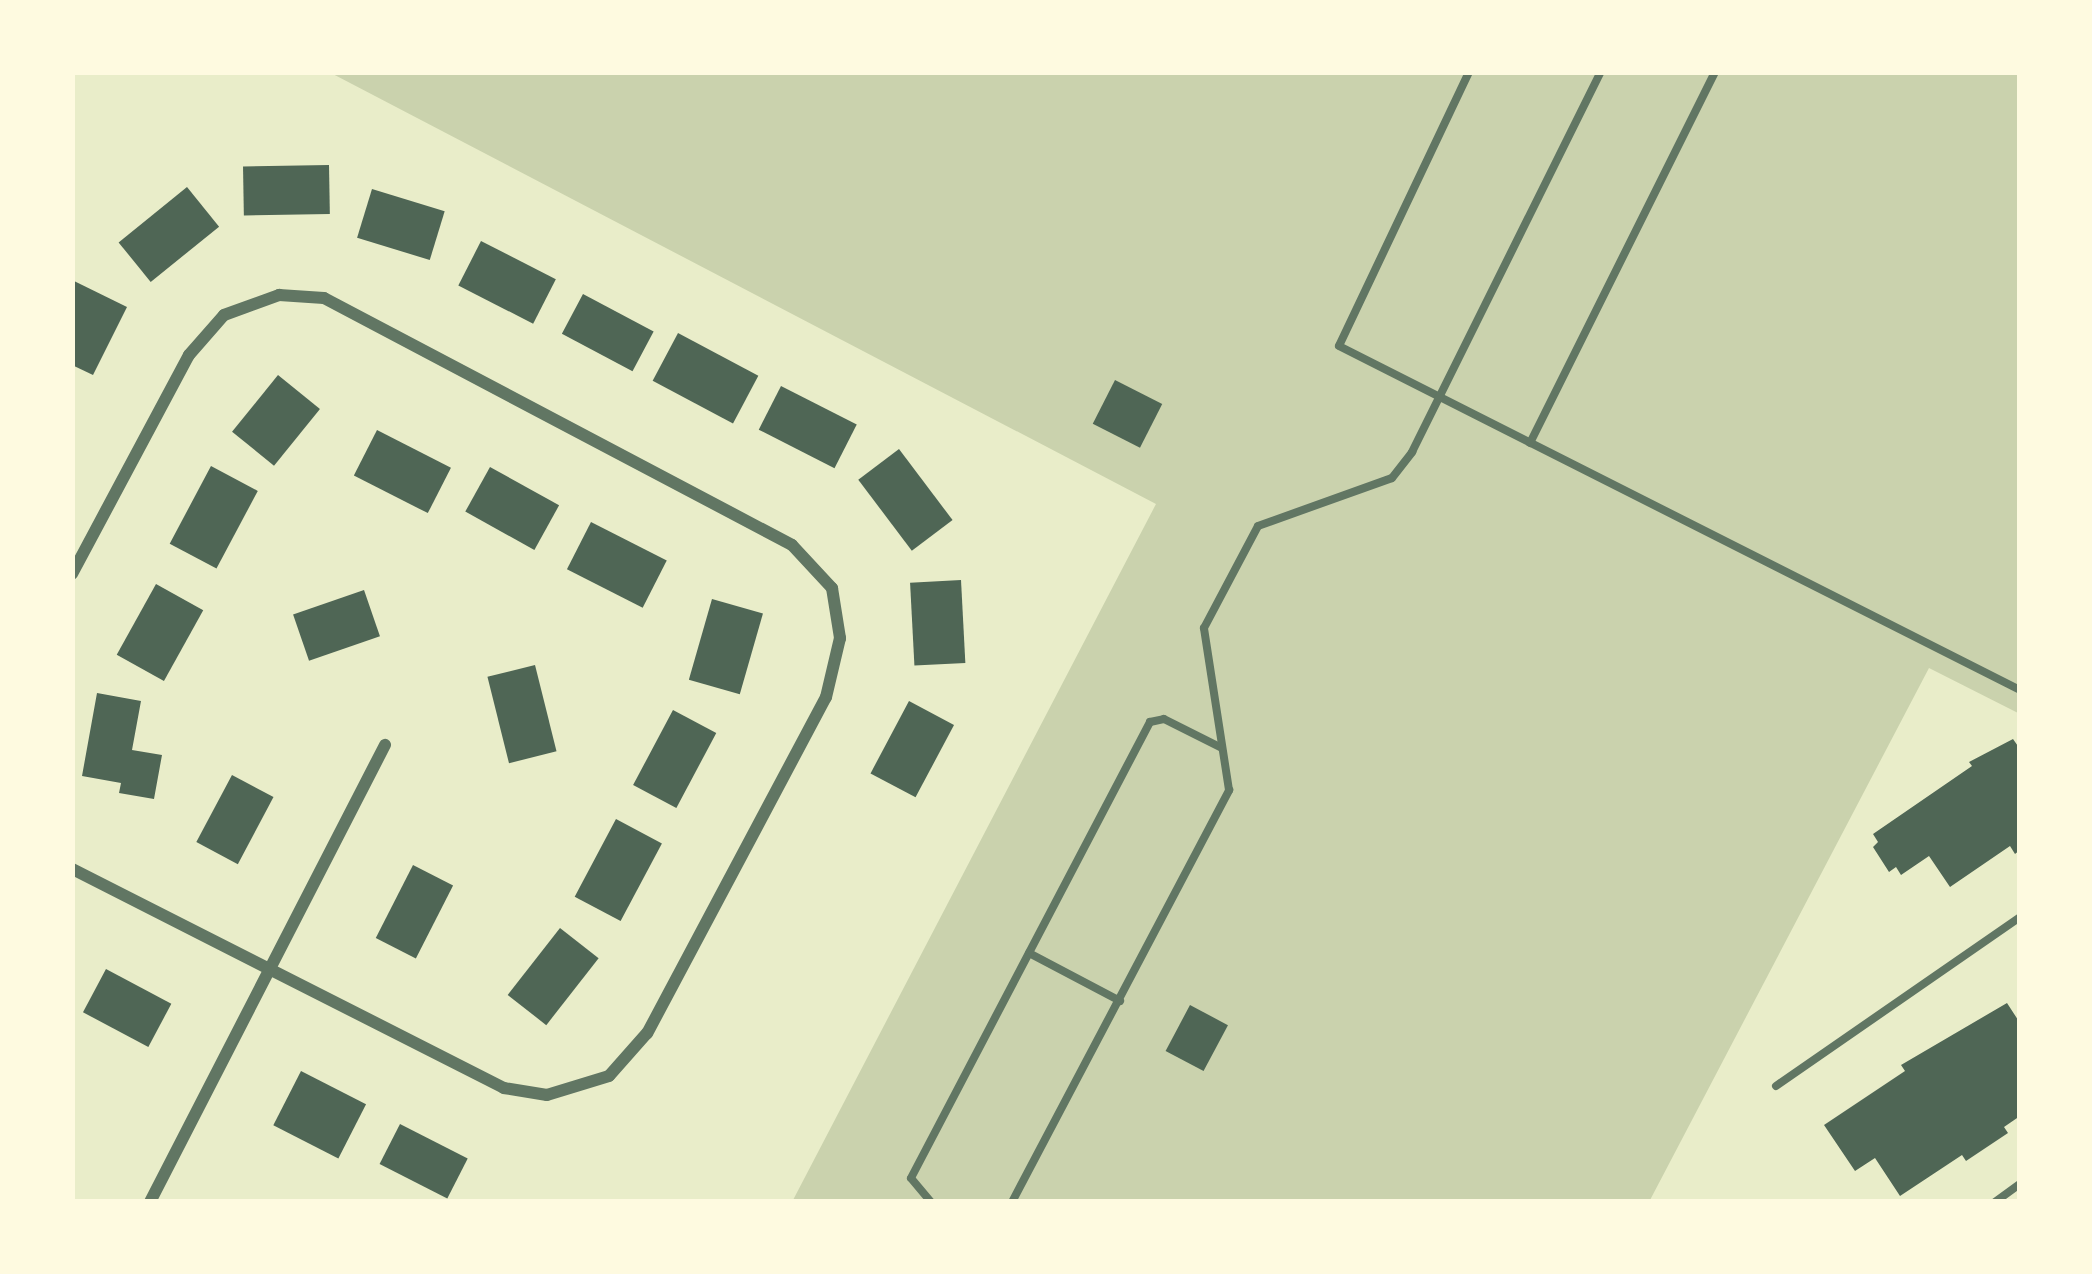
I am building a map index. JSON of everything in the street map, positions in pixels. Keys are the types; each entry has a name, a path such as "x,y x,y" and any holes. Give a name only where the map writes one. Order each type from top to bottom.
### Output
{"street":[{"path":"72,574 189,355 224,315 279,295 324,298 791,545 832,587 840,638 826,697 647,1033 610,1076 547,1095 504,1088 72,869"},
{"path":"150,1202 385,745"}],"lane":[{"path":"1469,72 1339,346 2020,690"},
{"path":"1012,1202 1229,790 1204,628 1258,526 1391,478 1412,452 1601,72"},
{"path":"1530,443 1715,72"},
{"path":"931,1202 911,1178 1150,722 1164,719 1222,748"},
{"path":"1776,1086 2019,919"},
{"path":"1029,953 1120,1001"},
{"path":"1995,1202 2020,1184"}],"green space":[{"path":"329,72 2020,72 2020,714 1929,668 1649,1202 792,1202 1156,504"}],"building":[{"path":"329,165 330,214 244,215 243,167"},
{"path":"187,187 219,227 151,282 119,242"},
{"path":"372,189 445,211 430,260 357,238"},
{"path":"481,241 556,279 533,324 458,286"},
{"path":"72,280 127,307 93,375 72,365"},
{"path":"583,294 654,332 633,371 562,334"},
{"path":"678,333 758,376 733,423 653,381"},
{"path":"278,375 320,409 274,466 232,432"},
{"path":"1115,380 1162,404 1140,448 1093,424"},
{"path":"781,386 857,425 834,468 759,430"},
{"path":"377,430 451,468 428,513 354,475"},
{"path":"899,449 953,520 912,551 858,480"},
{"path":"211,466 258,491 216,569 170,544"},
{"path":"490,467 559,505 534,550 465,512"},
{"path":"591,522 667,561 643,608 567,569"},
{"path":"961,580 965,663 914,666 910,583"},
{"path":"156,584 203,610 164,681 117,655"},
{"path":"364,590 380,636 309,661 293,614"},
{"path":"712,599 763,614 740,694 689,680"},
{"path":"535,665 557,751 509,763 487,677"},
{"path":"97,693 141,701 132,750 162,755 154,799 119,793 121,783 82,776"},
{"path":"909,701 954,725 916,797 871,773"},
{"path":"673,710 716,733 676,808 633,785"},
{"path":"2013,739 2020,749 2020,850 2015,854 2010,846 1950,887 1929,856 1901,875 1896,867 1889,872 1873,847 1878,842 1873,834 1972,766 1969,762"},
{"path":"232,775 273,797 238,864 196,842"},
{"path":"616,819 662,843 621,921 575,897"},
{"path":"413,865 453,885 416,958 376,938"},
{"path":"560,928 599,958 546,1025 508,995"},
{"path":"106,969 171,1004 148,1047 83,1012"},
{"path":"2007,1003 2020,1023 2020,1116 2004,1127 2008,1133 1966,1161 1962,1155 1900,1196 1875,1158 1855,1171 1824,1125 1905,1071 1901,1065"},
{"path":"1190,1005 1228,1025 1204,1071 1166,1051"},
{"path":"301,1071 366,1104 338,1158 273,1125"},
{"path":"400,1124 468,1159 447,1199 380,1164"}]}
